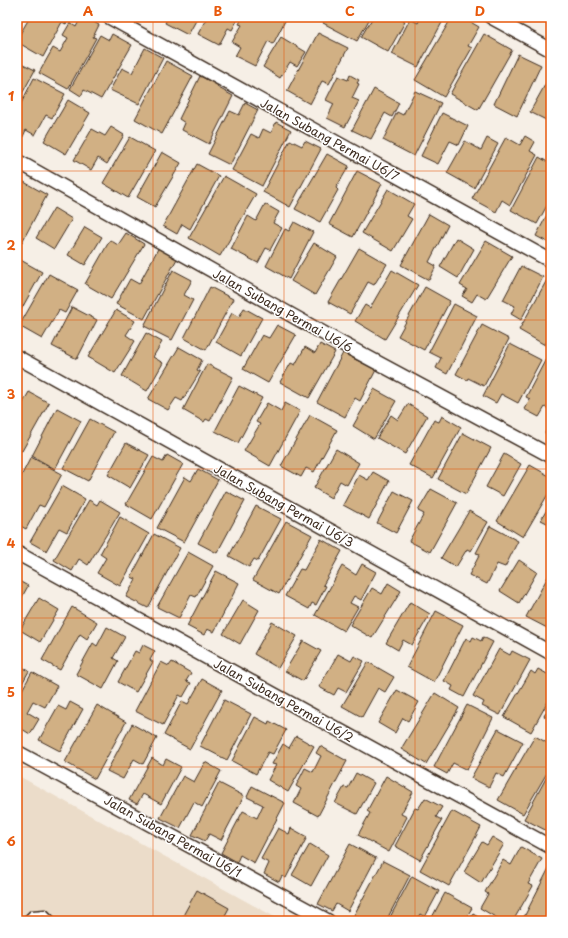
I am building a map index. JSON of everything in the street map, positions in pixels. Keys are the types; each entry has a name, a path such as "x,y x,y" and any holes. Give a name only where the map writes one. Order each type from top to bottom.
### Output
{"street":[{"name":"Jalan Subang Permai U6/7","path":"109,17 551,261"},
{"path":"491,17 551,50"},
{"name":"Jalan Subang Permai U6/6","path":"17,161 334,339 551,456"},
{"name":"Jalan Subang Permai U6/3","path":"17,357 551,653"},
{"name":"Jalan Subang Permai U6/2","path":"17,553 551,847"},
{"name":"Jalan Subang Permai U6/1","path":"17,752 328,921"}],"lane":[{"path":"25,921 32,914 45,913 54,921"}],"shaded area":[{"path":"17,775 282,921 17,921"}],"building":[{"path":"17,17 24,17 17,30"},
{"path":"30,17 70,17 66,24 62,22 43,57 17,42 17,39"},
{"path":"81,17 85,17 99,25 93,37 96,38 68,89 39,73 53,48 60,52 68,38 63,35 70,23 76,27"},
{"path":"168,17 198,17 188,35 165,23"},
{"path":"207,17 239,17 232,30 228,28 219,45 198,34"},
{"path":"243,17 287,17 273,44 268,41 255,66 235,56 240,47 232,42 242,25 239,24"},
{"path":"326,17 370,18 357,41 323,23"},
{"path":"373,17 405,17 403,21 405,22 388,52 361,37"},
{"path":"421,17 445,17 418,67 392,54 410,19 418,23"},
{"path":"452,17 462,17 479,27 468,46 472,48 444,97 415,80"},
{"path":"318,33 348,48 329,84 322,81 310,104 287,91"},
{"path":"112,34 132,45 101,99 84,90 81,96 70,89 100,35 109,40"},
{"path":"484,34 512,50 478,110 450,94"},
{"path":"281,37 306,52 297,66 290,62 280,78 263,67"},
{"path":"145,48 163,58 139,104 110,90 122,68 132,73"},
{"path":"518,54 541,65 517,116 494,104"},
{"path":"17,61 35,70 17,103"},
{"path":"166,61 193,76 162,134 135,119"},
{"path":"551,74 551,120 550,122 530,112"},
{"path":"350,75 359,80 357,83 359,84 352,98 359,101 345,127 327,118 334,104 326,100 338,76 348,80"},
{"path":"200,76 218,85 217,87 233,96 209,144 182,130 185,123 179,119"},
{"path":"34,78 65,94 52,118 46,115 35,135 26,130 20,143 17,141 17,111"},
{"path":"374,89 399,103 392,117 385,113 371,139 352,130"},
{"path":"415,91 441,103 414,156 383,140 397,112 403,115"},
{"path":"68,100 90,113 66,154 44,141"},
{"path":"245,103 258,110 230,165 208,154 230,111 239,115"},
{"path":"442,113 468,126 459,145 450,141 438,164 421,156"},
{"path":"276,122 291,130 262,186 232,170 251,134 259,138 263,129 271,133"},
{"path":"111,127 124,135 107,164 98,158 91,170 74,160 92,129 105,136"},
{"path":"525,136 535,142 530,151 537,155 510,205 502,200 496,212 472,199 506,137 520,145"},
{"path":"130,137 155,151 128,198 103,183"},
{"path":"487,138 498,144 474,188 447,173 465,141 481,150"},
{"path":"290,140 302,146 305,141 321,149 290,207 263,192"},
{"path":"162,152 181,163 155,207 137,197"},
{"path":"327,154 349,166 336,188 338,190 320,222 295,209"},
{"path":"539,157 551,164 551,198 537,224 511,210"},
{"path":"197,164 219,176 190,229 182,224 177,234 163,226"},
{"path":"357,171 382,184 353,237 329,224"},
{"path":"224,176 256,194 220,256 189,238"},
{"path":"17,178 47,195 22,242 17,239"},
{"path":"388,189 414,204 407,216 412,219 393,251 362,233"},
{"path":"265,204 279,212 273,223 282,228 270,250 266,248 258,263 231,249 248,216 256,221"},
{"path":"551,207 551,244 536,236"},
{"path":"54,208 72,219 54,249 36,238"},
{"path":"429,214 448,225 429,262 436,266 429,280 401,265"},
{"path":"294,222 313,232 289,279 266,266 285,229 289,231"},
{"path":"85,227 102,237 85,265 68,255"},
{"path":"126,233 144,244 111,299 85,284 110,240 118,245"},
{"path":"456,238 474,249 458,278 440,267"},
{"path":"486,241 512,256 486,299 477,294 472,302 462,296 467,289 460,285"},
{"path":"314,243 337,257 315,295 291,281"},
{"path":"159,247 178,257 144,319 116,304 130,279 139,284"},
{"path":"359,248 387,264 374,285 368,282 350,314 328,302"},
{"path":"17,258 42,272 17,317"},
{"path":"521,266 543,277 521,320 511,314 515,306 503,300"},
{"path":"173,270 192,280 184,295 193,300 172,340 144,326"},
{"path":"392,270 418,285 385,339 355,321 365,305 370,308"},
{"path":"49,274 78,290 65,313 59,310 42,339 19,326"},
{"path":"548,278 551,280 551,334 545,345 519,330"},
{"path":"210,287 233,299 206,350 184,338"},
{"path":"425,287 450,301 424,350 398,336"},
{"path":"454,304 477,316 447,374 436,368 441,358 429,352"},
{"path":"72,307 97,320 77,359 52,346"},
{"path":"244,308 262,318 241,356 216,342 232,313 239,317"},
{"path":"116,310 135,321 126,335 135,341 115,373 88,357"},
{"path":"277,325 296,335 268,383 243,369 262,335 269,338"},
{"path":"482,325 509,339 484,386 456,374"},
{"path":"146,333 162,342 153,357 163,363 147,391 122,376"},
{"path":"320,344 335,352 309,398 280,382 291,363 295,365 305,347 315,353"},
{"path":"510,344 541,360 518,403 501,394 496,403 483,396"},
{"path":"179,347 202,360 197,370 200,372 182,401 176,398 168,410 148,399"},
{"path":"343,353 376,370 360,401 355,398 345,417 317,402"},
{"path":"547,357 551,359 551,406 549,409 545,407 539,417 524,409 530,399 526,397"},
{"path":"207,364 233,377 210,421 206,419 204,422 183,410"},
{"path":"239,386 262,398 238,443 215,431"},
{"path":"374,389 396,401 374,439 353,426"},
{"path":"29,392 49,403 22,451 17,449 17,413"},
{"path":"267,403 281,411 285,403 300,411 270,466 244,451 260,424 256,422"},
{"path":"408,404 427,416 405,454 377,438 391,415 398,420"},
{"path":"57,408 81,421 55,469 32,456"},
{"path":"310,415 337,430 314,472 306,468 301,477 281,466"},
{"path":"442,416 461,427 433,478 409,465 434,420 439,422"},
{"path":"90,419 114,432 88,481 63,468"},
{"path":"551,423 551,437 545,433"},
{"path":"463,433 491,448 466,494 438,479"},
{"path":"126,443 149,455 130,488 108,475"},
{"path":"336,449 359,463 347,485 340,481 331,498 314,488"},
{"path":"504,454 521,464 503,496 486,487"},
{"path":"167,455 183,464 152,519 126,504 153,457 163,462"},
{"path":"31,457 62,474 44,507 39,505 26,529 17,524 17,484"},
{"path":"530,465 551,477 551,489 523,537 497,521"},
{"path":"198,469 218,480 184,542 157,528 185,477 191,481"},
{"path":"373,472 389,481 369,519 343,505 359,475 368,480"},
{"path":"62,486 85,499 67,532 59,528 46,551 30,542"},
{"path":"431,489 457,503 430,552 409,541 424,514 418,511"},
{"path":"226,491 245,501 217,553 198,543"},
{"path":"394,491 413,501 396,533 377,523"},
{"path":"89,500 97,505 100,500 120,512 88,565 79,559 72,571 54,560"},
{"path":"551,502 551,525 541,520"},
{"path":"256,506 281,519 258,561 254,559 249,567 229,556"},
{"path":"469,511 488,522 471,551 467,549 456,567 441,558"},
{"path":"120,517 149,534 120,586 97,573 106,558 100,554"},
{"path":"286,521 312,535 279,594 253,580"},
{"path":"490,526 518,541 505,567 497,564 487,584 469,575 480,554 476,553"},
{"path":"154,534 180,548 148,608 126,597 136,579 131,577"},
{"path":"321,539 342,551 323,585 326,586 316,605 312,603 309,609 285,596 300,569 304,570"},
{"path":"188,552 213,566 196,597 191,595 179,618 157,607"},
{"path":"519,560 537,572 519,603 500,591"},
{"path":"362,564 376,572 361,600 354,596 350,603 358,607 344,631 315,615 342,566 356,575"},
{"path":"216,571 239,583 214,632 207,629 204,635 187,626"},
{"path":"551,571 551,630 526,617"},
{"path":"17,580 28,586 17,606"},
{"path":"388,583 401,591 372,638 350,625 372,588 382,594"},
{"path":"39,598 59,610 40,642 20,630"},
{"path":"243,600 259,610 240,644 223,634"},
{"path":"410,602 430,614 412,645 403,640 398,650 386,643"},
{"path":"72,607 97,622 87,639 80,634 60,670 42,660"},
{"path":"436,611 463,625 434,682 407,667"},
{"path":"272,622 297,636 278,668 254,654"},
{"path":"107,627 125,637 113,658 118,661 103,689 76,674 93,643 97,646"},
{"path":"473,637 481,641 483,637 493,642 464,697 451,690 453,686 444,681 466,638 471,641"},
{"path":"303,641 321,651 303,681 285,671"},
{"path":"143,645 155,651 150,660 153,662 136,692 118,682 135,651 139,653"},
{"path":"499,649 510,655 512,651 530,660 500,715 482,706 484,702 473,696"},
{"path":"338,654 351,661 354,656 364,661 346,692 338,688 334,695 319,687"},
{"path":"161,662 169,666 172,662 191,673 186,681 191,683 183,697 179,695 163,725 135,711"},
{"path":"368,662 394,677 385,692 378,688 362,717 342,706"},
{"path":"17,664 29,671 19,689 17,688"},
{"path":"538,669 551,676 551,696 531,732 504,717 531,671 535,674"},
{"path":"32,672 57,686 45,707 33,701 27,712 39,719 30,734 17,726 17,699"},
{"path":"202,679 222,690 190,749 164,735 182,701 188,704"},
{"path":"397,690 419,702 408,721 403,718 395,733 378,723"},
{"path":"435,693 459,708 426,764 401,749"},
{"path":"224,700 251,714 227,760 200,746"},
{"path":"70,702 83,709 60,751 39,740 58,706 66,710"},
{"path":"551,704 551,720 544,716"},
{"path":"97,705 126,722 95,779 65,762"},
{"path":"467,705 493,718 467,770 453,763 447,774 434,767"},
{"path":"255,717 268,724 269,721 286,730 273,754 268,752 256,774 232,761"},
{"path":"132,724 157,738 143,764 134,759 123,779 107,771"},
{"path":"498,729 523,742 504,777 496,773 489,787 471,778"},
{"path":"296,736 314,746 288,792 268,780 276,765 272,764 283,744 289,748"},
{"path":"535,736 551,745 551,766 523,814 498,800"},
{"path":"320,746 347,761 318,816 294,803 301,789 296,786 305,768 313,772 321,756 316,753"},
{"path":"152,758 163,765 166,759 181,767 161,804 143,794 137,804 129,800"},
{"path":"205,762 221,771 202,807 194,802 180,828 160,818 183,776 194,782"},
{"path":"551,769 551,833 524,819"},
{"path":"356,773 374,783 357,814 335,803 344,787 348,788"},
{"path":"386,776 413,792 401,814 407,817 389,852 358,835 370,813 367,811"},
{"path":"219,783 244,796 221,840 209,834 205,841 192,835"},
{"path":"252,786 285,803 254,863 240,855 237,862 221,853 243,811 257,818 263,805 247,797"},
{"path":"425,798 442,807 436,817 442,820 420,860 395,846 415,808 418,809"},
{"path":"452,811 481,827 449,886 420,870"},
{"path":"278,828 289,834 291,828 307,837 286,878 282,876 279,882 264,874 269,863 261,859"},
{"path":"492,837 504,844 481,883 464,872 482,842 487,845"},
{"path":"310,844 328,855 311,886 292,875"},
{"path":"350,844 376,858 348,911 336,904 332,911 318,904"},
{"path":"521,847 542,859 528,884 533,886 513,921 502,921 480,908 488,894 485,892 503,860 511,865"},
{"path":"383,861 410,875 386,921 366,921 354,915"},
{"path":"549,868 551,868 551,917 549,921 526,921 523,919"},
{"path":"412,876 439,891 425,917 420,914 416,921 388,921"},
{"path":"197,890 229,908 222,921 180,921"},
{"path":"445,893 472,908 464,921 430,921"},
{"path":"473,914 485,921 469,921"}]}
